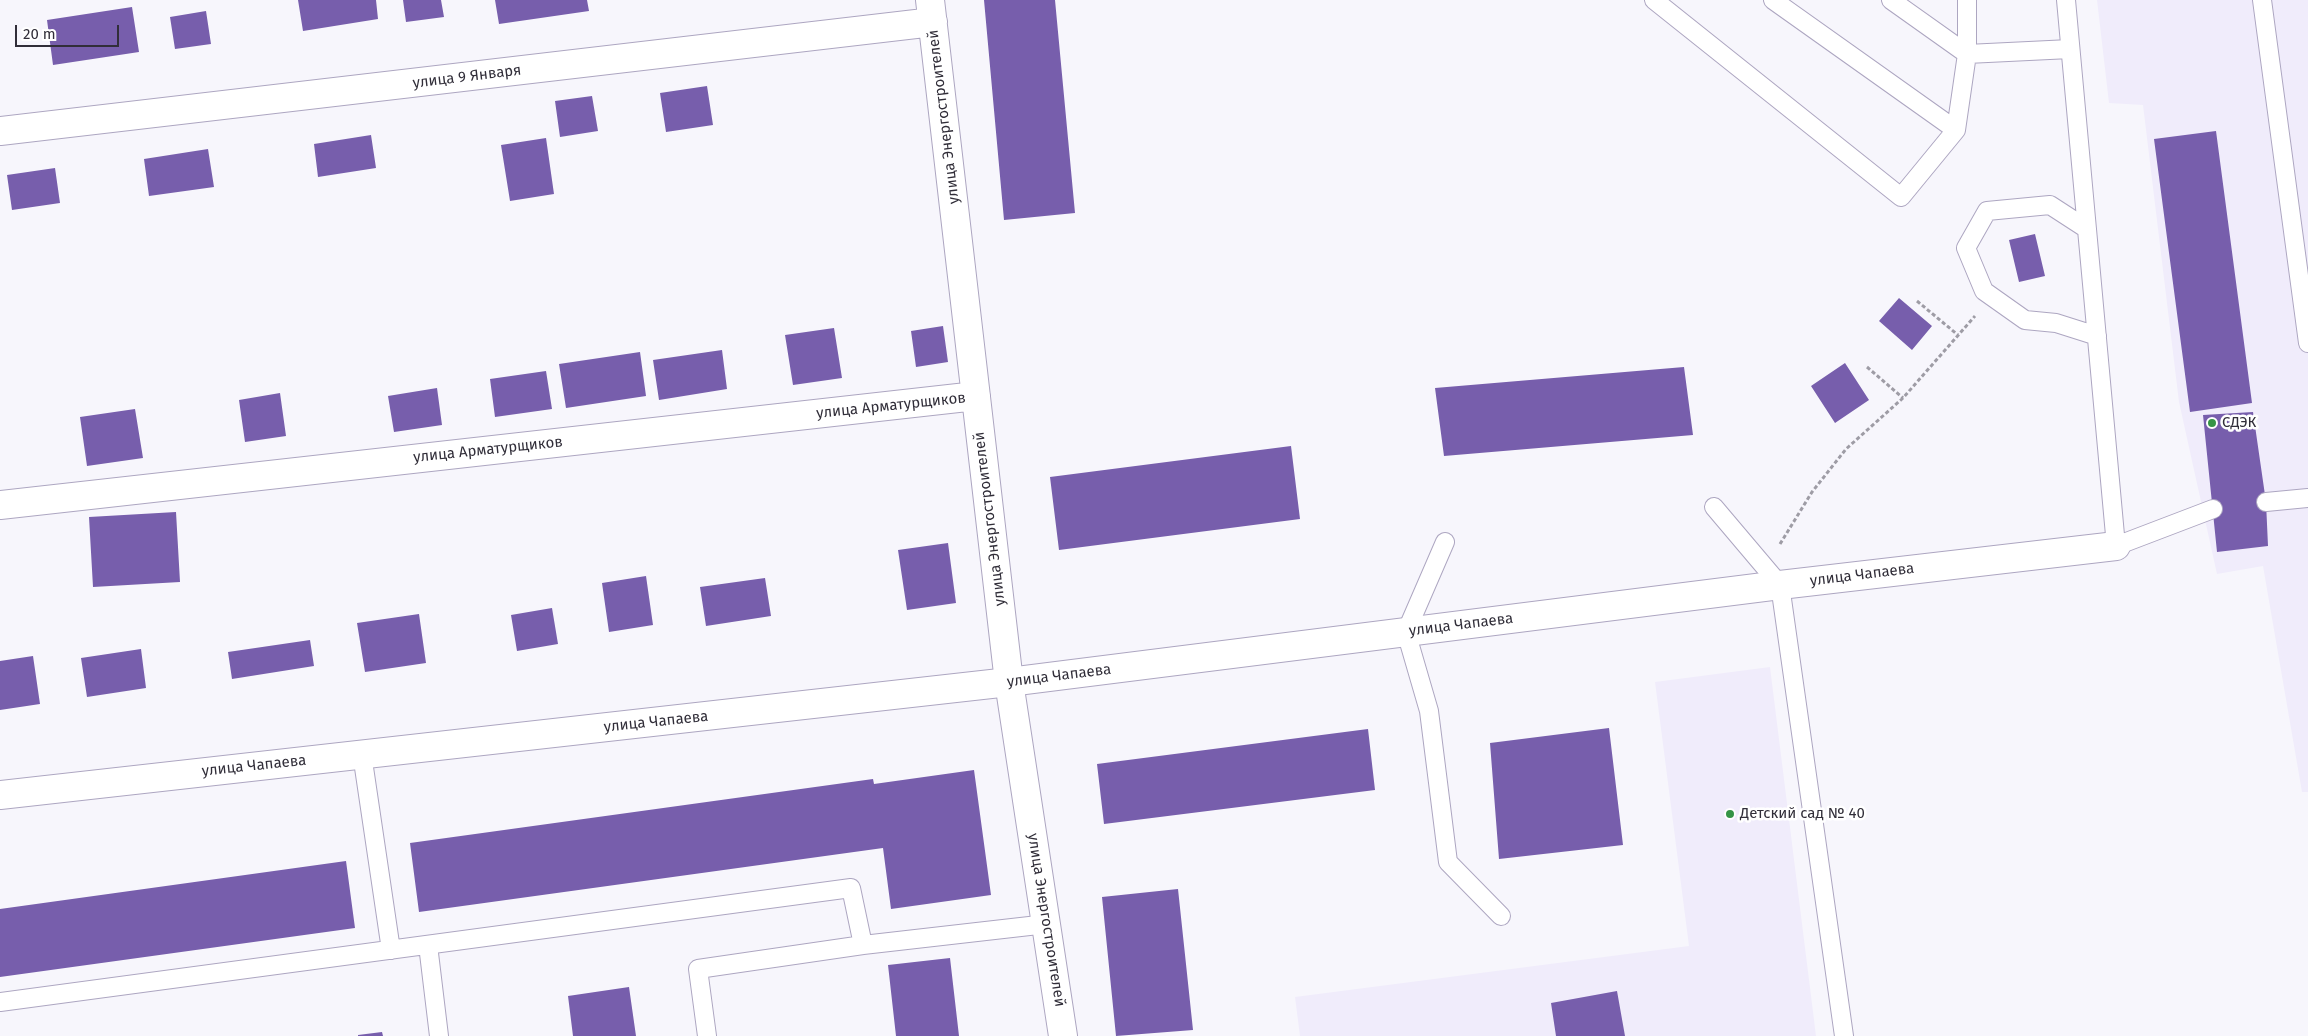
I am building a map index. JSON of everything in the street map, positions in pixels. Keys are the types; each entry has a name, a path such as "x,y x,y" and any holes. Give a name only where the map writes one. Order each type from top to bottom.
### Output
{"street":[{"name":"улица 9 Января","path":"0,131 932,11"},
{"name":"улица Энергостроителей","path":"932,11 1009,682 1063,1036"},
{"name":"улица Арматурщиков","path":"0,505 976,396"},
{"name":"улица Чапаева","path":"0,794 1009,682 1406,632 1773,576 2116,546"}],"lane":[{"path":"1654,0 1901,197 1956,130 1968,54 1967,0"},
{"path":"1773,0 1956,130"},
{"path":"1891,0 1968,54 2070,50"},
{"path":"2066,0 2116,546 2213,509"},
{"path":"2262,0 2308,343"},
{"path":"2087,229 2050,205 1987,211 1966,248 1984,291 2025,320 2056,323 2097,336"},
{"path":"2266,502 2308,498"},
{"path":"1714,507 1773,576 1844,1036"},
{"path":"1445,542 1406,632 1429,711 1448,862 1501,916"},
{"path":"362,754 390,950"},
{"path":"0,1002 851,888 863,945"},
{"path":"707,1036 698,968 863,945 1047,924"},
{"path":"428,945 438,1036"}],"path":[{"path":"1773,576 1812,492 1846,449 1902,398 1992,297"},
{"path":"1917,301 1958,336"},
{"path":"1867,367 1902,398"}],"shaded area":[{"path":"2097,0 2308,0 2308,792 2302,792 2263,566 2217,574 2179,402 2143,105 2109,103"},
{"name":"Детский сад № 40","path":"1770,667 1816,1036 1300,1036 1295,997 1689,946 1655,682"}],"building":[{"path":"298,0 376,0 378,19 303,31"},
{"path":"403,0 441,0 444,17 406,22"},
{"path":"495,0 587,0 589,11 499,24"},
{"path":"984,0 1055,0 1075,213 1004,220"},
{"path":"132,7 139,52 53,65 47,20"},
{"path":"206,11 211,44 175,49 170,17"},
{"path":"707,86 713,125 666,132 660,93"},
{"path":"592,96 598,131 560,137 555,101"},
{"path":"2216,131 2252,403 2190,412 2154,139"},
{"path":"371,135 376,168 318,177 314,144"},
{"path":"546,138 554,194 510,201 501,145"},
{"path":"208,149 214,187 149,196 144,159"},
{"path":"55,168 60,203 12,210 7,175"},
{"path":"2035,234 2045,276 2019,282 2009,240"},
{"path":"1899,298 1932,326 1912,350 1879,321"},
{"path":"943,326 948,362 916,367 911,331"},
{"path":"834,328 842,378 793,385 785,335"},
{"path":"722,350 727,389 659,400 653,360"},
{"path":"640,352 646,396 566,408 559,364"},
{"path":"1845,363 1869,400 1835,423 1811,386"},
{"path":"1684,367 1693,435 1444,456 1435,388"},
{"path":"546,371 552,409 495,417 490,379"},
{"path":"437,388 442,425 394,432 388,396"},
{"path":"280,393 286,436 245,442 239,400"},
{"path":"135,409 143,458 87,466 80,417"},
{"path":"2253,412 2266,502 2268,546 2217,552 2203,415"},
{"path":"1291,446 1300,519 1059,550 1050,477"},
{"path":"176,512 180,582 93,587 89,517"},
{"path":"948,543 956,603 907,610 898,550"},
{"path":"646,576 653,625 609,632 602,583"},
{"path":"765,578 771,616 706,626 700,587"},
{"path":"552,608 558,644 517,651 511,615"},
{"path":"419,614 426,663 365,672 357,623"},
{"path":"310,640 314,666 232,679 228,652"},
{"path":"141,649 146,688 87,697 81,658"},
{"path":"33,656 40,704 0,710 0,661"},
{"path":"1609,728 1623,845 1499,859 1490,743"},
{"path":"1368,729 1375,790 1104,824 1097,764"},
{"path":"974,770 991,895 891,909 883,848 419,912 410,843 873,779 874,784"},
{"path":"346,861 355,928 0,977 0,909"},
{"path":"1178,889 1193,1030 1116,1036 1102,897"},
{"path":"950,958 959,1036 896,1036 888,965"},
{"path":"629,987 636,1036 573,1036 568,996"},
{"path":"1617,991 1625,1036 1556,1036 1551,1003"},
{"path":"382,1032 383,1036 358,1036 358,1035"}],"place":[{"name":"СДЭК","path":"2212,423"},
{"name":"Детский сад № 40","path":"1730,814"}]}
